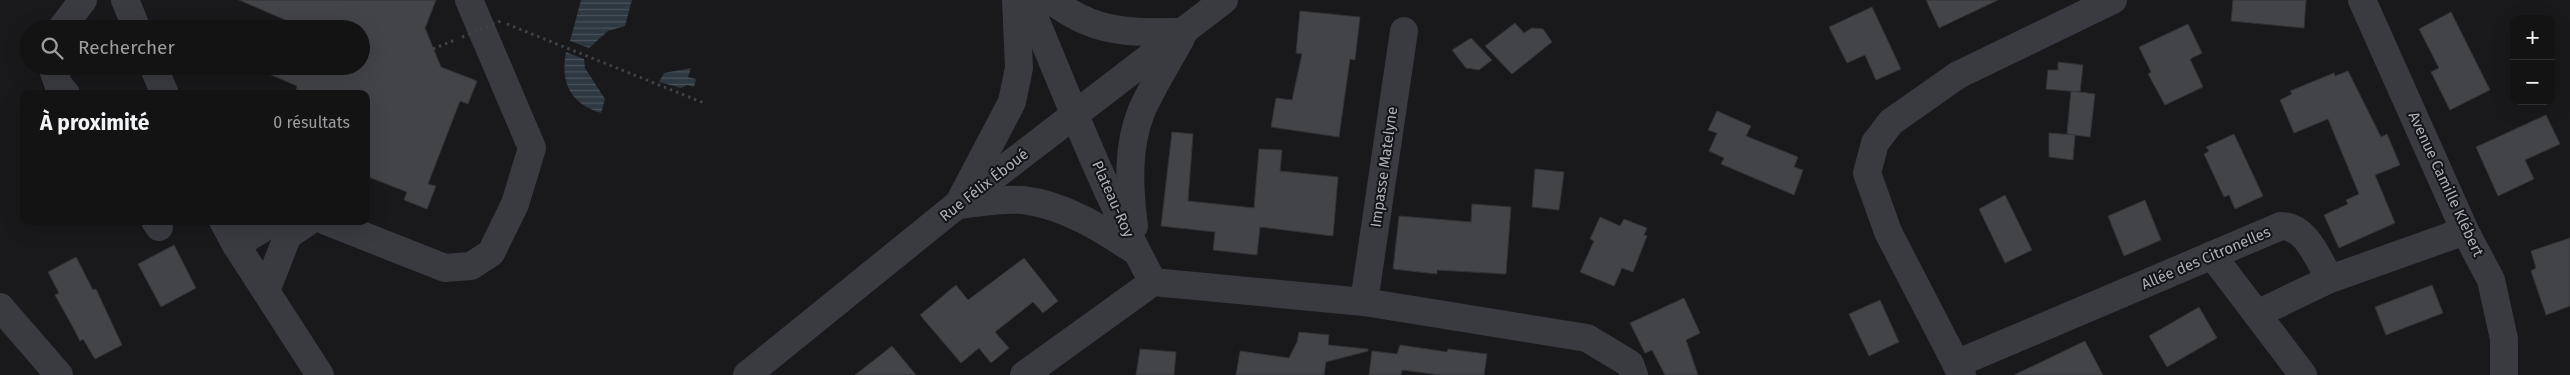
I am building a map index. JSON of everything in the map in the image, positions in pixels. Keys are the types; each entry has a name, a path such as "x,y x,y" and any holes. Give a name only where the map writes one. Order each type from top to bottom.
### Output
{"street":[{"path":"68,20 83,0"},
{"path":"125,0 133,20"},
{"path":"336,225 445,268 471,266 491,253 515,204 532,148 469,0"},
{"path":"957,205 1012,102 1019,68 1016,0"},
{"name":"Plateau-Roy","path":"1027,0 1075,115 1137,252 1153,282"},
{"path":"1051,0 1063,10 1096,26 1122,32 1184,32 1141,113 1132,148 1129,192 1137,252"},
{"name":"Rue Félix Éboué","path":"747,375 957,205 1224,0"},
{"path":"1959,370 1888,232 1867,173 1874,143 1891,122 1958,75 2113,0"},
{"name":"Avenue Camille Klébert","path":"2362,0 2465,230 2491,280 2504,339 2504,375"},
{"name":"Impasse Matelyne","path":"1364,302 1404,31"},
{"path":"55,75 63,90"},
{"path":"157,75 163,90"},
{"path":"957,205 1022,200 1058,209 1095,224 1137,252"},
{"path":"225,225 236,246 320,375"},
{"path":"236,246 269,225"},
{"path":"266,291 288,235 303,225"},
{"name":"Allée des Citronelles","path":"1959,370 2212,255 2281,226 2292,226 2302,233 2330,279"},
{"path":"2257,314 2330,279 2465,230"},
{"path":"2212,255 2303,375"},
{"path":"1024,375 1153,282 1364,302 1587,338 1630,364 1634,375"},
{"path":"0,307 59,375"}],"path":[{"path":"433,49 500,21 704,103"}],"shaded area":[{"path":"581,0 632,0 625,26 608,31 589,48 570,41"},
{"path":"566,52 584,59 585,68 605,99 601,113 582,104 570,91 565,73"},
{"path":"691,68 688,77 696,79 694,87 687,85 681,88 659,82 664,73"}],"building":[{"path":"239,0 436,0 425,28 441,67 477,81 468,104 460,101 428,184 436,186 427,209 404,200 407,192 370,178 370,90 298,90 296,89 297,86 271,75 370,75 370,20 285,20"},
{"path":"1926,0 1998,0 1939,28"},
{"path":"2233,0 2306,0 2304,28 2231,21"},
{"path":"1872,7 1901,69 1876,80 1865,55 1847,63 1829,27"},
{"path":"1300,11 1360,17 1355,60 1350,59 1339,137 1271,127 1276,98 1292,100 1302,54 1296,53"},
{"path":"2451,12 2490,90 2450,110 2431,72 2439,68 2419,29"},
{"path":"1515,23 1524,33 1532,28 1543,29 1552,42 1512,74 1485,46"},
{"path":"2188,24 2202,53 2190,59 2203,87 2165,105 2148,74 2151,72 2139,47"},
{"path":"1471,38 1492,60 1479,70 1466,68 1452,50"},
{"path":"2058,62 2083,65 2080,92 2046,89 2048,70 2058,70"},
{"path":"2348,71 2381,137 2387,134 2400,165 2375,175 2395,223 2339,248 2324,215 2348,204 2346,200 2359,194 2328,119 2294,133 2280,100 2292,94 2290,91 2334,73 2335,76"},
{"path":"2071,91 2095,94 2090,137 2067,134"},
{"path":"1717,111 1751,126 1746,136 1798,157 1794,167 1803,170 1794,195 1721,164 1724,158 1709,151 1717,133 1708,130"},
{"path":"2546,115 2560,144 2525,160 2534,179 2498,196 2476,147"},
{"path":"1172,132 1193,134 1188,201 1254,208 1259,149 1282,150 1280,171 1338,177 1333,236 1260,227 1257,255 1213,250 1215,232 1161,226"},
{"path":"2049,133 2075,135 2073,160 2049,157"},
{"path":"2234,134 2263,196 2235,209 2229,195 2224,197 2204,154 2209,151 2206,147"},
{"path":"1535,169 1564,172 1559,210 1532,207"},
{"path":"2005,195 2032,250 2005,263 1979,209"},
{"path":"2145,200 2161,240 2124,256 2108,216"},
{"path":"1472,204 1511,207 1506,274 1437,270 1437,274 1393,269 1399,216 1471,222"},
{"path":"1600,217 1620,226 1624,219 1647,228 1644,235 1647,236 1633,272 1622,268 1614,286 1580,272 1594,241 1590,239"},
{"path":"2570,238 2570,306 2546,315 2531,271 2536,268 2531,251"},
{"path":"174,245 196,288 161,307 138,264"},
{"path":"76,257 93,290 96,289 122,345 95,359 83,339 80,341 55,295 59,293 48,272"},
{"path":"1024,258 1058,301 1043,313 1033,302 995,332 1009,348 991,363 979,348 961,363 920,315 956,285 968,300"},
{"path":"2432,285 2443,313 2386,335 2375,307"},
{"path":"1684,298 1700,333 1686,340 1698,375 1665,375 1652,350 1645,353 1630,323"},
{"path":"1880,300 1899,342 1869,356 1849,314"},
{"path":"2199,307 2217,338 2167,367 2149,336"},
{"path":"1299,332 1329,335 1328,345 1368,349 1368,351 1326,362 1324,375 1236,375 1240,351 1289,358 1297,342"},
{"path":"2085,341 2103,375 2014,375 2060,353"},
{"path":"1400,345 1447,352 1448,349 1487,354 1484,375 1440,375 1402,370 1401,375 1369,375 1372,351 1397,354"},
{"path":"892,346 916,375 855,375"},
{"path":"1140,349 1176,352 1174,375 1136,375"}]}
